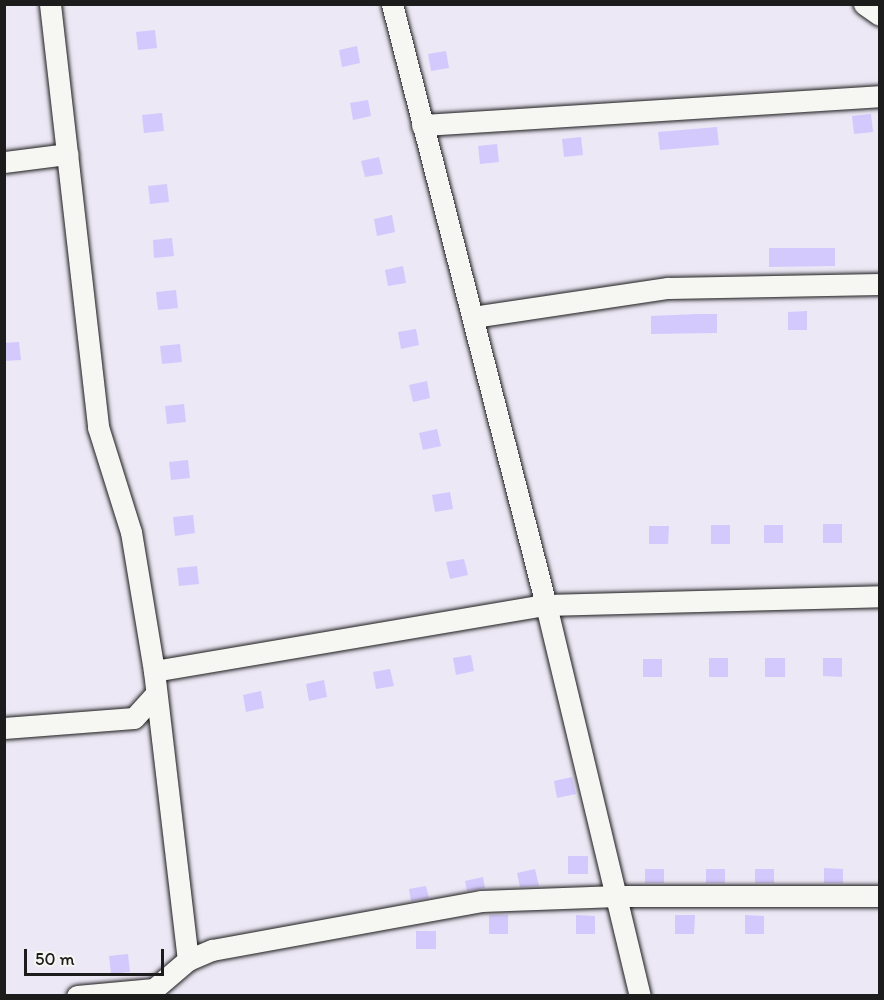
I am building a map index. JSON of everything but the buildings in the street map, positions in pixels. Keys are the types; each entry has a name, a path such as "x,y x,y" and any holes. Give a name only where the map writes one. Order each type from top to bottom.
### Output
{"street":[{"path":"50,4 98,427 131,532 154,671 155,695 188,960"},
{"path":"392,4 546,605 618,896 640,996"},
{"path":"864,4 879,15"},
{"path":"422,125 879,96"},
{"path":"4,162 67,154"},
{"path":"473,317 668,288 879,284"},
{"path":"154,671 546,605 879,596"},
{"path":"4,728 134,718 155,695"},
{"path":"77,996 154,989 188,960 212,950 481,901 618,896 879,896"}]}
